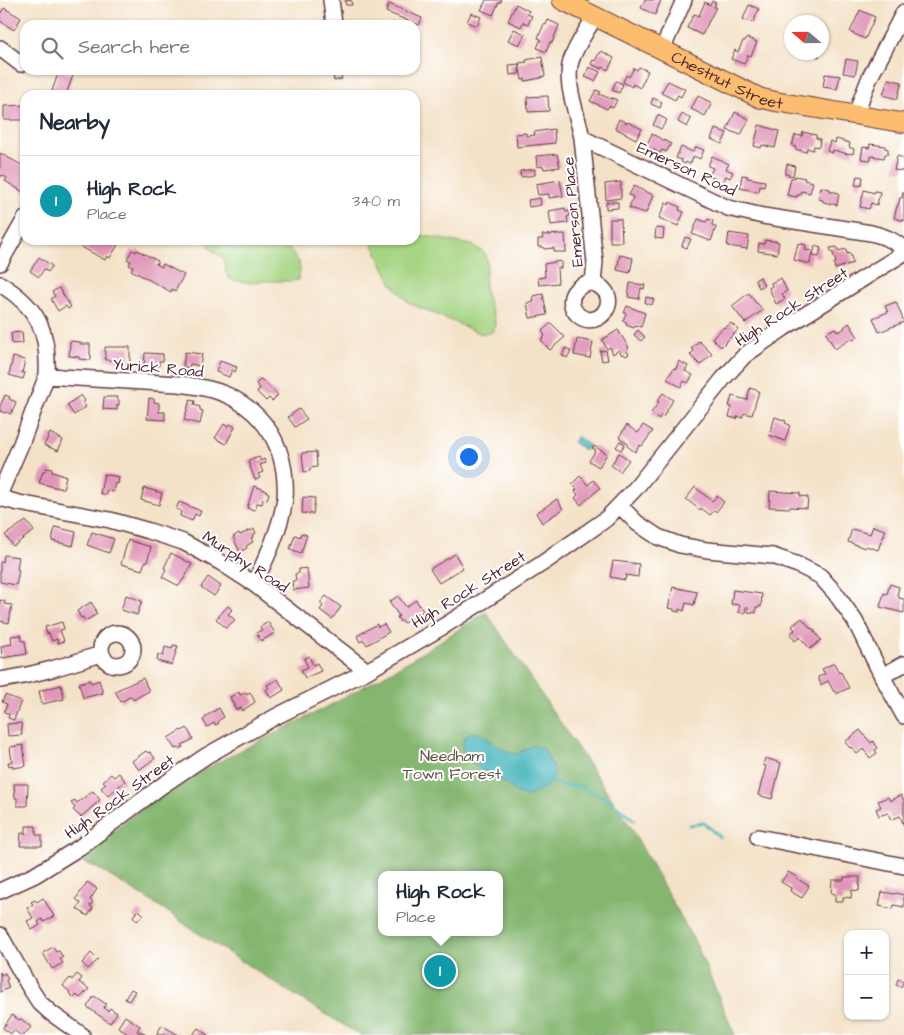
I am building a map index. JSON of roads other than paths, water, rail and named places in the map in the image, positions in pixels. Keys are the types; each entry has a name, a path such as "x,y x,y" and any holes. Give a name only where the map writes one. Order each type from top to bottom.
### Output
{"main road":[{"name":"Chestnut Street","path":"562,0 760,98 904,123"}],"street":[{"path":"331,0 334,20"},
{"path":"662,50 684,0"},
{"path":"856,115 870,77 904,12"},
{"path":"582,138 571,90 570,67 575,53 595,16"},
{"path":"0,48 20,63"},
{"name":"Emerson Road","path":"582,138 728,208 758,215 880,235 894,241 904,252"},
{"name":"Emerson Place","path":"582,138 595,262 593,283"},
{"path":"0,263 20,228"},
{"name":"High Rock Street","path":"0,890 35,875 80,847 160,787 206,756 275,717 368,671 444,626 526,574 606,519 654,467 723,379 745,356 784,328 904,252"},
{"path":"0,284 25,302 35,316 45,336 47,350 47,375 0,493"},
{"name":"Yurick Road","path":"47,375 195,386 234,398 259,419 277,443 283,466 286,491 278,527 254,584"},
{"name":"Murphy Road","path":"0,498 110,520 183,542 202,551 254,584 368,671"},
{"path":"620,506 637,523 658,537 680,545 707,550 773,556 798,565 820,576 836,594 855,621 904,716"},
{"path":"0,680 24,677 101,654"},
{"path":"882,676 904,664"},
{"path":"758,837 904,866"},
{"path":"0,936 40,1002 51,1013 82,1035"}],"water":[{"path":"577,436 589,445 585,451 573,442"},
{"path":"473,732 485,736 497,746 514,754 533,745 544,749 555,771 554,776 545,788 536,793 526,797 519,794 470,761 465,755 463,749 464,741 466,736"}],"waterway":[{"path":"552,781 562,786 578,785 611,801 634,820"},
{"path":"689,825 704,823 720,837"}],"place":[{"name":"High Rock","path":"440,971"}],"park label":[{"name":"Needham Town Forest","path":"452,764"}]}
